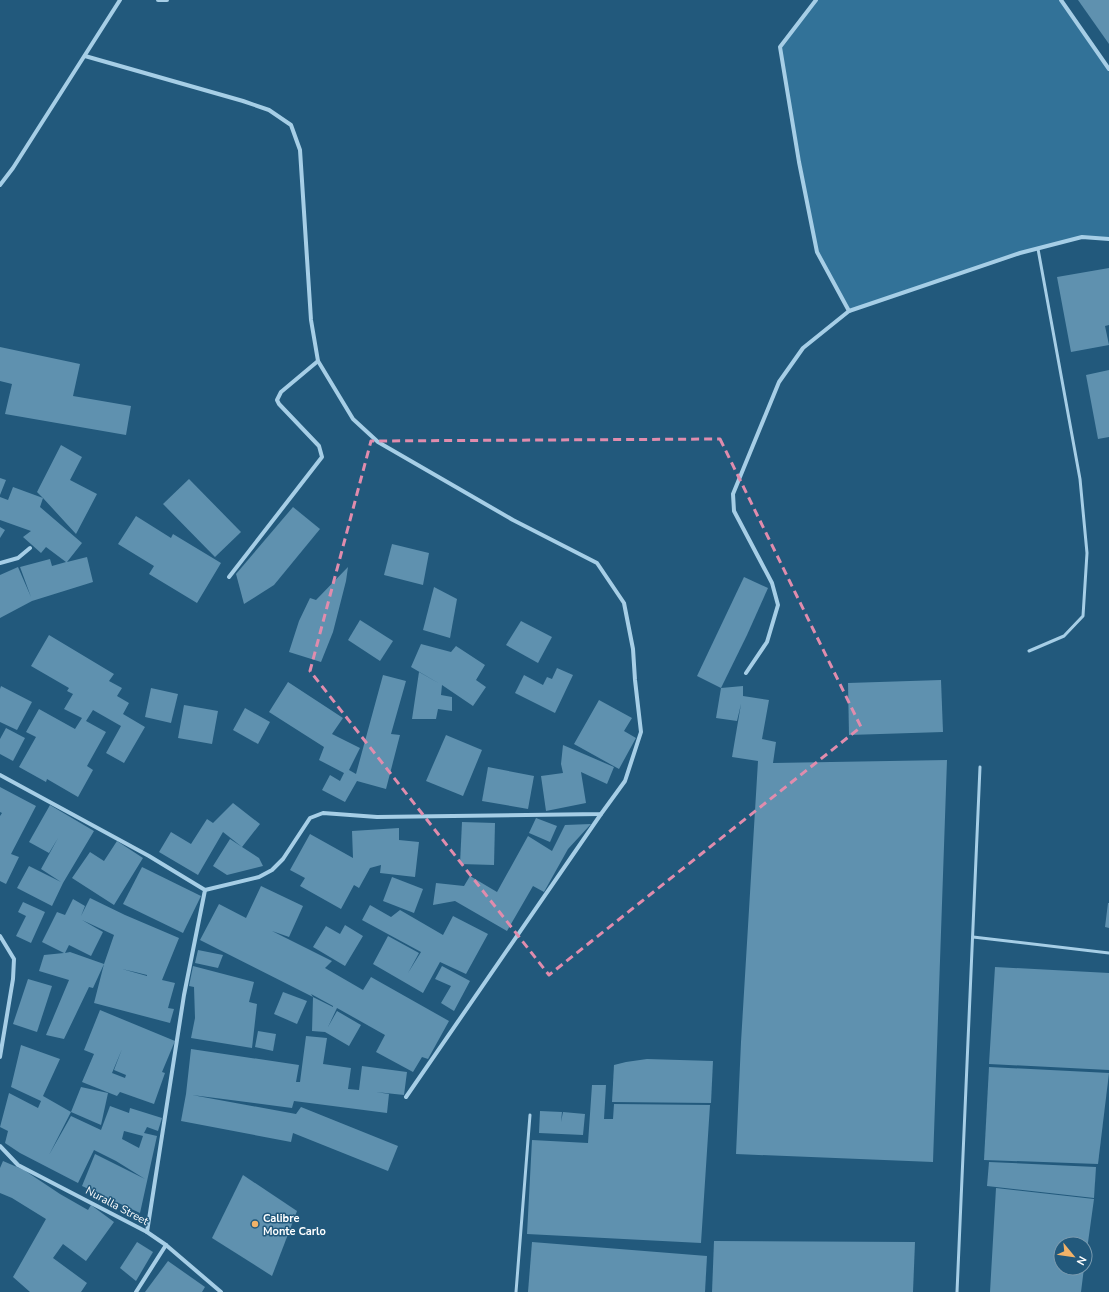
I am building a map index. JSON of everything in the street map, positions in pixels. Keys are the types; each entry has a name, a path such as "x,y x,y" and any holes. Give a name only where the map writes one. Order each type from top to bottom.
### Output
{"street":[{"path":"0,185 13,168 120,0"},
{"path":"158,0 167,0"},
{"path":"816,0 780,47 799,162 817,252 849,311"},
{"path":"1061,0 1109,69"},
{"path":"85,56 243,101 269,110 290,125 300,150 311,320 318,361 353,419 378,442 513,520 598,563 624,603 633,649 641,732 625,781 406,1097"},
{"path":"746,673 767,642 778,605 772,583 734,511 733,494 778,382 802,348 849,311 1038,248 1082,237 1109,239"},
{"path":"229,577 322,457 319,446 279,404 277,400 281,392 318,361"},
{"path":"0,563 18,558 30,548"},
{"path":"0,775 149,856 205,890 259,877 272,870 283,859 310,818 322,813 377,817 601,814"},
{"path":"147,1232 184,995 205,890"},
{"path":"0,936 14,959 13,979 0,1057"},
{"name":"Nuralla Street","path":"0,1146 18,1164 147,1232 166,1245 221,1292"},
{"path":"136,1292 166,1245"}],"lane":[{"path":"1029,651 1064,636 1083,616 1086,553 1080,479 1038,248"},
{"path":"957,1292 980,767"},
{"path":"973,937 1109,953"},
{"path":"516,1292 530,1115"}],"highlighted area":[{"path":"720,439 861,727 549,975 310,671 371,441"}],"shaded area":[{"path":"816,0 1061,0 1109,69 1109,239 1082,237 1038,249 849,311 817,252 780,47"}],"building":[{"path":"1078,0 1109,0 1109,44"},
{"path":"1109,268 1109,325 1105,326 1109,345 1071,352 1057,277"},
{"path":"0,347 80,364 73,396 131,406 126,435 5,414 12,384 0,381"},
{"path":"1109,370 1109,437 1098,439 1086,375"},
{"path":"61,445 82,457 70,480 97,494 76,534 37,492"},
{"path":"0,478 6,480 0,495"},
{"path":"189,479 241,532 215,557 163,504"},
{"path":"13,487 43,498 40,507 82,543 67,562 87,557 93,582 32,601 0,618 0,575 18,567 31,597 20,567 50,559 52,566 66,562 46,547 41,553 23,537 31,531 0,520 0,497 8,500"},
{"path":"293,507 320,529 274,585 244,604 236,574"},
{"path":"136,516 171,538 173,534 221,563 197,603 149,574 154,566 118,544"},
{"path":"0,527 5,530 0,538"},
{"path":"392,544 429,553 423,585 384,575"},
{"path":"348,567 333,632 321,662 289,652 299,621 310,598 316,600"},
{"path":"744,577 768,588 721,688 697,676"},
{"path":"434,587 457,599 450,638 423,630"},
{"path":"360,620 393,641 380,661 348,640"},
{"path":"521,621 552,637 538,663 506,645"},
{"path":"49,635 114,674 109,681 122,688 117,696 129,703 123,714 145,727 124,763 106,753 121,726 93,710 86,721 106,732 87,766 93,770 78,797 47,779 46,782 19,767 36,737 26,732 39,709 75,729 82,718 64,709 73,694 67,691 69,688 31,666"},
{"path":"421,644 451,652 456,646 485,665 476,680 486,687 473,706 442,685 441,695 452,697 452,711 438,709 436,719 412,719 419,672 440,684 411,667"},
{"path":"557,668 573,675 555,713 515,693 524,675 543,685 547,677 552,679"},
{"path":"383,675 406,681 391,734 400,735 386,789 357,781 345,802 322,790 330,775 340,781 344,773 319,760 324,747 269,712 288,682 343,718 332,734 360,748 349,770 356,774"},
{"path":"941,680 943,732 849,735 848,683"},
{"path":"1,686 32,702 17,730 0,722"},
{"path":"743,686 743,696 769,700 762,739 776,742 773,763 947,760 933,1162 736,1154 741,1042 758,761 732,757 741,704 737,721 716,718 721,688"},
{"path":"151,688 178,694 171,723 145,717"},
{"path":"599,700 632,718 624,731 636,738 619,769 574,744"},
{"path":"184,705 218,711 212,744 178,738"},
{"path":"245,708 270,722 258,744 233,730"},
{"path":"6,728 25,738 13,761 0,754 0,739"},
{"path":"446,735 482,750 463,796 426,781"},
{"path":"563,745 614,767 607,784 581,772 586,803 546,811 541,776 563,773 561,764"},
{"path":"488,767 534,776 528,809 482,801"},
{"path":"0,787 36,806 11,854 19,857 6,884 0,881 0,816 2,813 0,812"},
{"path":"233,803 260,824 242,847 223,832 198,875 159,852 171,832 191,844 207,819 213,823"},
{"path":"50,805 94,831 63,883 52,906 17,888 29,866 61,882 41,869 58,838 49,853 29,842"},
{"path":"536,818 557,826 550,842 529,833"},
{"path":"462,822 495,823 494,865 460,864"},
{"path":"591,824 568,849 544,892 533,886 507,931 455,901 433,905 436,883 464,886 470,876 497,892 528,836 552,851 565,825"},
{"path":"399,828 399,840 419,842 415,877 380,873 381,865 370,868 359,888 354,885 341,909 300,886 305,878 290,870 310,834 353,858 352,831"},
{"path":"230,839 259,858 263,866 227,875 213,866"},
{"path":"117,841 143,858 114,905 72,878 90,852 104,861"},
{"path":"142,867 201,896 183,933 123,904"},
{"path":"392,877 423,889 414,913 383,901"},
{"path":"261,886 303,906 289,937 272,931 332,961 325,968 363,990 371,977 449,1021 428,1059 422,1057 413,1072 376,1052 385,1035 337,1008 328,1027 337,1011 361,1025 349,1046 325,1032 312,1031 313,997 200,940 219,904 246,918","holes":["311,994 333,1006 333,1007 313,997"]},
{"path":"90,898 179,938 162,980 175,983 168,1008 174,1009 170,1023 94,1003 104,964 93,988 89,987 64,1039 46,1035 69,980 39,971 44,955 64,953 42,942 57,912 65,915 73,899 85,906 81,916","holes":["82,920 114,935 104,964 70,952 65,953 69,945 91,956 103,932","122,969 147,975 147,976"]},
{"path":"23,902 45,912 31,943 16,936 26,916 18,912"},
{"path":"1109,903 1109,928 1105,927"},
{"path":"370,905 391,917 400,910 443,935 453,916 488,934 466,974 440,962 423,993 373,964 388,936 419,953 408,973 421,952 362,920"},
{"path":"345,925 363,936 345,966 313,947 326,926 340,934"},
{"path":"198,950 223,955 218,968 195,963"},
{"path":"193,966 254,982 249,1002 257,1004 252,1048 191,1038 195,1018 194,987 189,986"},
{"path":"442,966 470,981 454,1011 441,1003 451,986 435,979"},
{"path":"995,967 1109,973 1109,1070 989,1064"},
{"path":"28,979 52,986 37,1032 13,1024"},
{"path":"283,992 307,1001 297,1024 274,1014"},
{"path":"100,1010 175,1041 162,1072 165,1073 154,1104 120,1092 117,1096 82,1082 94,1054 84,1050","holes":["122,1049 114,1070 126,1075 125,1078 112,1073"]},
{"path":"258,1031 276,1034 273,1051 255,1047"},
{"path":"306,1036 327,1038 323,1064 351,1068 348,1089 359,1090 362,1066 407,1072 404,1095 376,1092 389,1094 387,1113 294,1101 292,1108 192,1095 296,1114 301,1107 398,1146 388,1171 293,1133 291,1142 181,1121 186,1094 191,1049 299,1065 296,1082 300,1082"},
{"path":"21,1045 60,1059 43,1096 71,1112 49,1155 71,1116 101,1130 110,1106 129,1113 130,1108 162,1118 158,1131 147,1127 144,1133 157,1136 140,1213 82,1186 95,1154 145,1179 116,1161 94,1150 78,1183 20,1153 5,1143 8,1131 0,1127 9,1093 38,1108 41,1101 11,1087","holes":["124,1131 143,1136 139,1148 122,1139"]},
{"path":"647,1059 713,1061 711,1103 612,1102 614,1065"},
{"path":"989,1067 1109,1073 1098,1164 984,1160"},
{"path":"592,1085 606,1085 604,1119 613,1119 614,1104 710,1105 701,1243 527,1234 532,1140 588,1143"},
{"path":"81,1087 108,1093 101,1125 71,1112"},
{"path":"540,1111 562,1112 561,1122 563,1112 585,1114 583,1135 539,1133"},
{"path":"3,1161 24,1170 60,1194 88,1210 91,1205 114,1222 86,1261 63,1244 53,1258 87,1283 81,1292 30,1292 13,1277 46,1219 12,1198 0,1193 0,1168"},
{"path":"989,1162 1096,1167 1094,1198 987,1186"},
{"name":"Calibre Monte Carlo","path":"243,1175 297,1211 272,1276 212,1238"},
{"path":"996,1188 1094,1199 1089,1236 1053,1236 1053,1276 1083,1276 1081,1292 990,1292"},
{"path":"714,1241 915,1242 913,1292 712,1292"},
{"path":"137,1242 153,1252 136,1281 120,1268"},
{"path":"532,1242 707,1256 705,1292 528,1292"},
{"path":"168,1261 205,1287 202,1292 145,1292"}],"place":[{"name":"Calibre Monte Carlo","path":"255,1224"}]}
